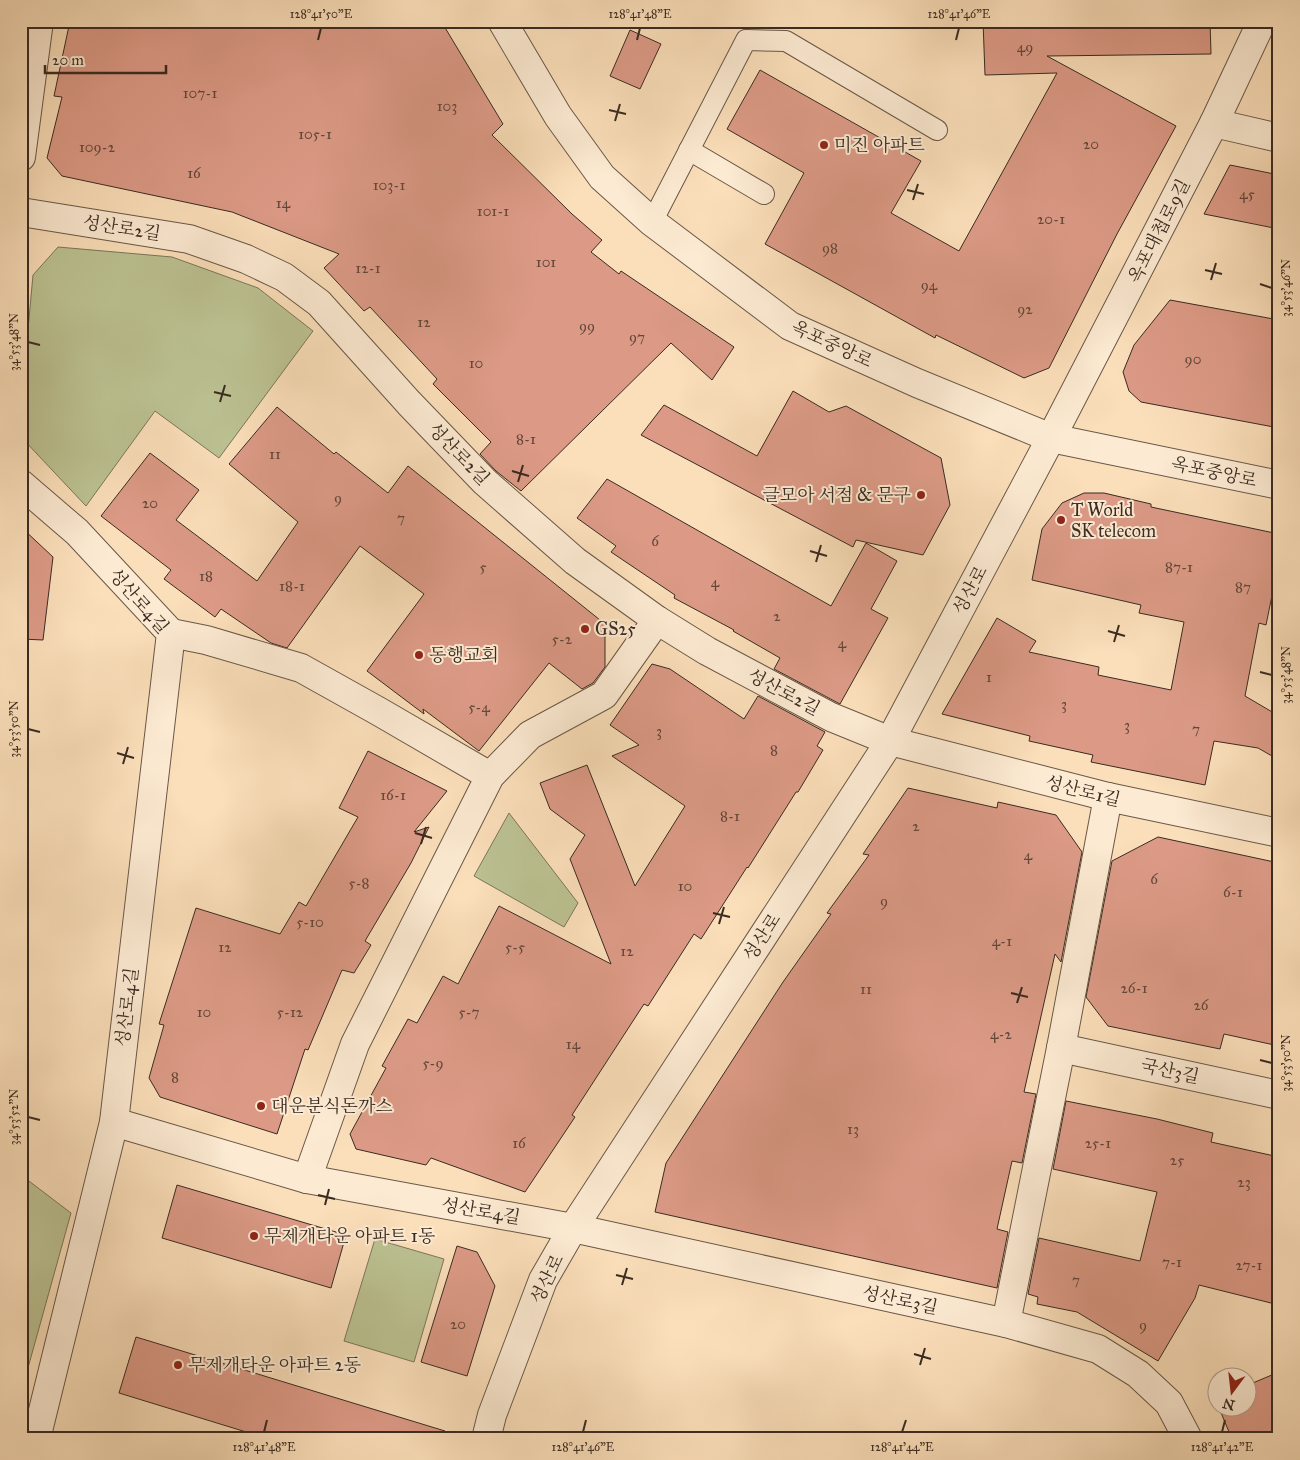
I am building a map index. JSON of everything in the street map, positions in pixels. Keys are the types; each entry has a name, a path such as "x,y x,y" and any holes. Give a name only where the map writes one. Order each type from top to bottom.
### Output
{"street":[{"path":"21,157 39,21"},
{"name":"옥포중앙로","path":"502,21 558,116 602,177 652,222 790,326 916,383 1051,438 1279,485"},
{"name":"옥포대첩로9길","path":"1051,438 1214,123 1262,21"},
{"path":"1214,123 1279,138"},
{"name":"성산로2길","path":"21,212 189,239 246,259 284,276 319,303 409,403 485,482 575,560 656,620 707,651 831,717 890,741"},
{"name":"성산로","path":"486,1439 492,1415 543,1280 573,1228 890,741 1051,438"},
{"name":"성산로4길","path":"21,484 77,532 171,633 114,1122 307,1179 573,1228"},
{"path":"307,1179 355,1044 490,776 530,735 604,695 656,620"},
{"path":"171,633 206,640 301,668 490,776"},
{"name":"성산로1길","path":"890,741 1108,797 1279,833"},
{"path":"1006,1323 1062,1048 1108,797"},
{"name":"국산3길","path":"1062,1048 1279,1094"},
{"path":"36,1439 114,1122"},
{"name":"성산로3길","path":"573,1228 1006,1323 1098,1349 1138,1374 1169,1403 1188,1439"}],"lane":[{"path":"652,222 746,40 786,42 937,130"},
{"path":"689,150 764,194"}],"green space":[{"path":"58,247 172,257 258,288 313,331 219,458 155,411 86,506 21,437 21,406 33,275"},
{"path":"509,813 578,903 564,927 474,876"},
{"path":"21,1175 71,1213 21,1393"},
{"path":"375,1239 444,1259 414,1362 344,1341"}],"building":[{"path":"70,21 441,21 503,124 492,135 572,214 602,240 591,252 619,274 621,271 734,347 712,380 671,343 521,491 496,471 480,454 491,442 433,384 437,379 370,307 364,311 324,268 339,254 232,212 62,176 47,158 62,97 54,96"},
{"path":"983,21 1210,21 1211,54 1047,56 1176,126 1117,234 1049,368 1024,378 936,335 935,338 765,244 804,173 727,129 760,70 921,161 891,213 959,251 1057,73 985,75"},
{"path":"630,30 661,44 640,89 610,76"},
{"path":"1230,165 1279,175 1279,229 1204,214"},
{"path":"1170,300 1279,320 1279,428 1141,402 1129,391 1123,372 1134,345"},
{"path":"793,391 829,412 846,406 941,458 950,505 923,555 856,540 853,547 641,435 664,405 757,456"},
{"path":"277,407 334,454 336,452 388,493 408,466 605,624 605,667 593,683 582,689 549,663 479,751 423,709 424,714 367,671 424,594 360,546 287,648 271,643 221,609 215,617 164,579 171,570 101,516 150,453 199,490 176,520 257,581 298,522 229,464"},
{"path":"607,479 831,606 866,543 897,561 871,609 888,618 840,704 774,669 780,658 734,630 674,598 675,595 611,552 616,546 577,518"},
{"path":"1084,493 1104,493 1151,504 1151,507 1279,534 1279,561 1266,625 1259,623 1245,696 1279,716 1279,760 1258,748 1214,741 1205,785 1091,762 1093,755 1029,741 1030,736 942,714 997,618 1036,641 1029,652 1099,667 1098,675 1171,690 1184,622 1139,613 1141,605 1032,580 1042,529 1062,503"},
{"path":"21,527 53,557 43,640 21,639"},
{"path":"652,664 670,669 744,719 758,696 825,732 817,746 823,750 798,792 796,792 701,939 694,934 648,1006 644,1004 572,1115 575,1117 525,1192 431,1158 426,1165 356,1149 350,1134 386,1068 382,1066 408,1019 417,1023 443,976 458,984 499,906 611,964 570,859 585,835 550,809 540,783 587,765 635,886 685,806 612,756 639,745 610,725"},
{"path":"368,751 447,791 414,832 429,827 411,863 365,941 371,945 354,973 342,970 308,1050 305,1049 277,1134 160,1097 149,1078 164,1025 159,1024 196,908 280,934 299,902 306,906 358,817 339,808"},
{"path":"908,788 997,808 998,802 1056,815 1082,852 1061,962 1055,954 1024,1092 1036,1094 1022,1163 1012,1161 997,1229 1008,1232 997,1288 655,1212 666,1163 783,982 831,914 827,913 869,855 863,854"},
{"path":"1158,837 1279,863 1279,1046 1224,1034 1220,1049 1108,1026 1086,997 1112,861"},
{"path":"1066,1101 1157,1119 1213,1133 1211,1142 1279,1157 1279,1305 1199,1285 1195,1298 1158,1361 1077,1312 1037,1304 1038,1297 1028,1294 1039,1238 1140,1261 1157,1192 1053,1169"},
{"name":"무제개타운 아파트 1동","path":"177,1185 346,1235 331,1288 162,1238"},
{"path":"457,1246 477,1252 495,1286 467,1376 421,1362"},
{"name":"무제개타운 아파트 2동","path":"136,1337 445,1431 444,1439 269,1439 119,1393"},
{"path":"1279,1372 1279,1439 1232,1439 1223,1418 1258,1418 1258,1381"}],"place":[{"name":"미진 아파트","path":"824,145"},
{"name":"글모아 서점 & 문구","path":"921,495"},
{"name":"T World SK telecom","path":"1061,520"},
{"name":"GS25","path":"585,629"},
{"name":"동행교회","path":"419,655"},
{"name":"대운분식돈까스","path":"261,1106"},
{"name":"무제개타운 아파트 1동","path":"254,1236"},
{"name":"무제개타운 아파트 2동","path":"178,1365"}]}
